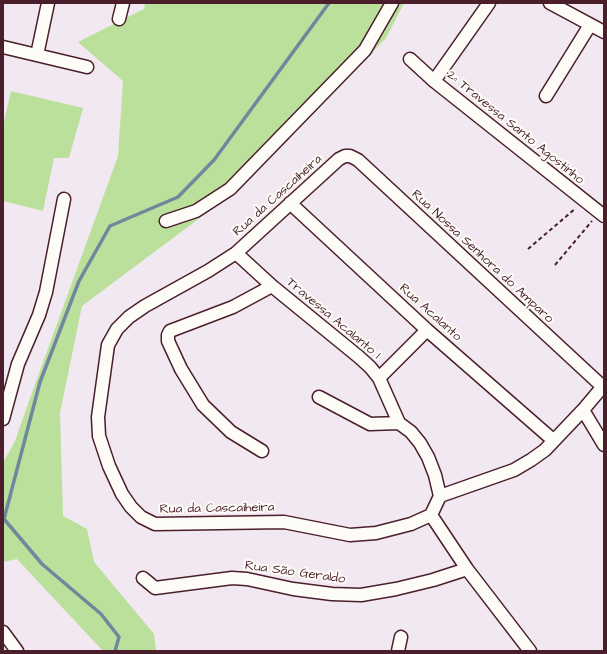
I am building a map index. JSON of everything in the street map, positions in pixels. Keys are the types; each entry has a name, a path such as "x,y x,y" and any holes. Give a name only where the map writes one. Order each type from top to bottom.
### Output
{"street":[{"path":"37,54 48,3"},
{"path":"119,19 123,3"},
{"path":"166,221 196,211 230,189 365,50 392,3"},
{"path":"434,81 489,3"},
{"path":"550,3 604,32"},
{"path":"546,96 590,25"},
{"path":"3,47 87,66"},
{"name":"2ª Travessa Santo Agostinho","path":"410,59 434,81 602,215"},
{"name":"Rua Nossa Senhora do Amparo","path":"339,159 345,156 350,156 358,160 603,386"},
{"name":"Rua da Cascaiheira","path":"339,159 236,253 208,271 144,306 117,329 108,345 98,417 99,436 109,466 130,507 141,517 155,524 284,522 350,535 376,534 411,524 431,515"},
{"path":"3,418 18,364 39,315 46,292 64,199"},
{"name":"Rua Acalanto","path":"290,203 427,330 553,440"},
{"name":"Travessa Acalanto 1","path":"236,253 272,286 359,357 379,378 427,330"},
{"path":"262,451 231,432 203,405 181,369 168,341 168,335 170,331 233,307 272,286"},
{"path":"379,378 399,422 411,432 420,443 428,457 435,475 440,496 431,515 467,569 530,651"},
{"path":"440,496 514,470 545,450 583,410 603,386"},
{"path":"319,398 370,424 399,422"},
{"path":"583,410 604,445"},
{"name":"Rua São Geraldo","path":"143,578 155,588 232,578 247,579 293,589 332,594 361,595 433,580 467,569"},
{"path":"3,632 17,651"},
{"path":"398,651 401,637"}],"path":[{"path":"528,249 584,201"},
{"path":"555,265 602,215"}],"green space":[{"path":"145,3 404,3 386,38 240,188 82,306 60,413 63,516 87,529 94,562 154,634 156,651 103,651 17,559 3,562 3,463 15,441 118,156 123,81 78,42 144,9"},
{"path":"11,91 83,108 69,158 54,158 43,211 3,201 3,126"}],"waterway":[{"path":"115,651 119,637 101,614 42,564 4,519 40,382 79,281 110,226 178,197 214,160 329,3"}]}
